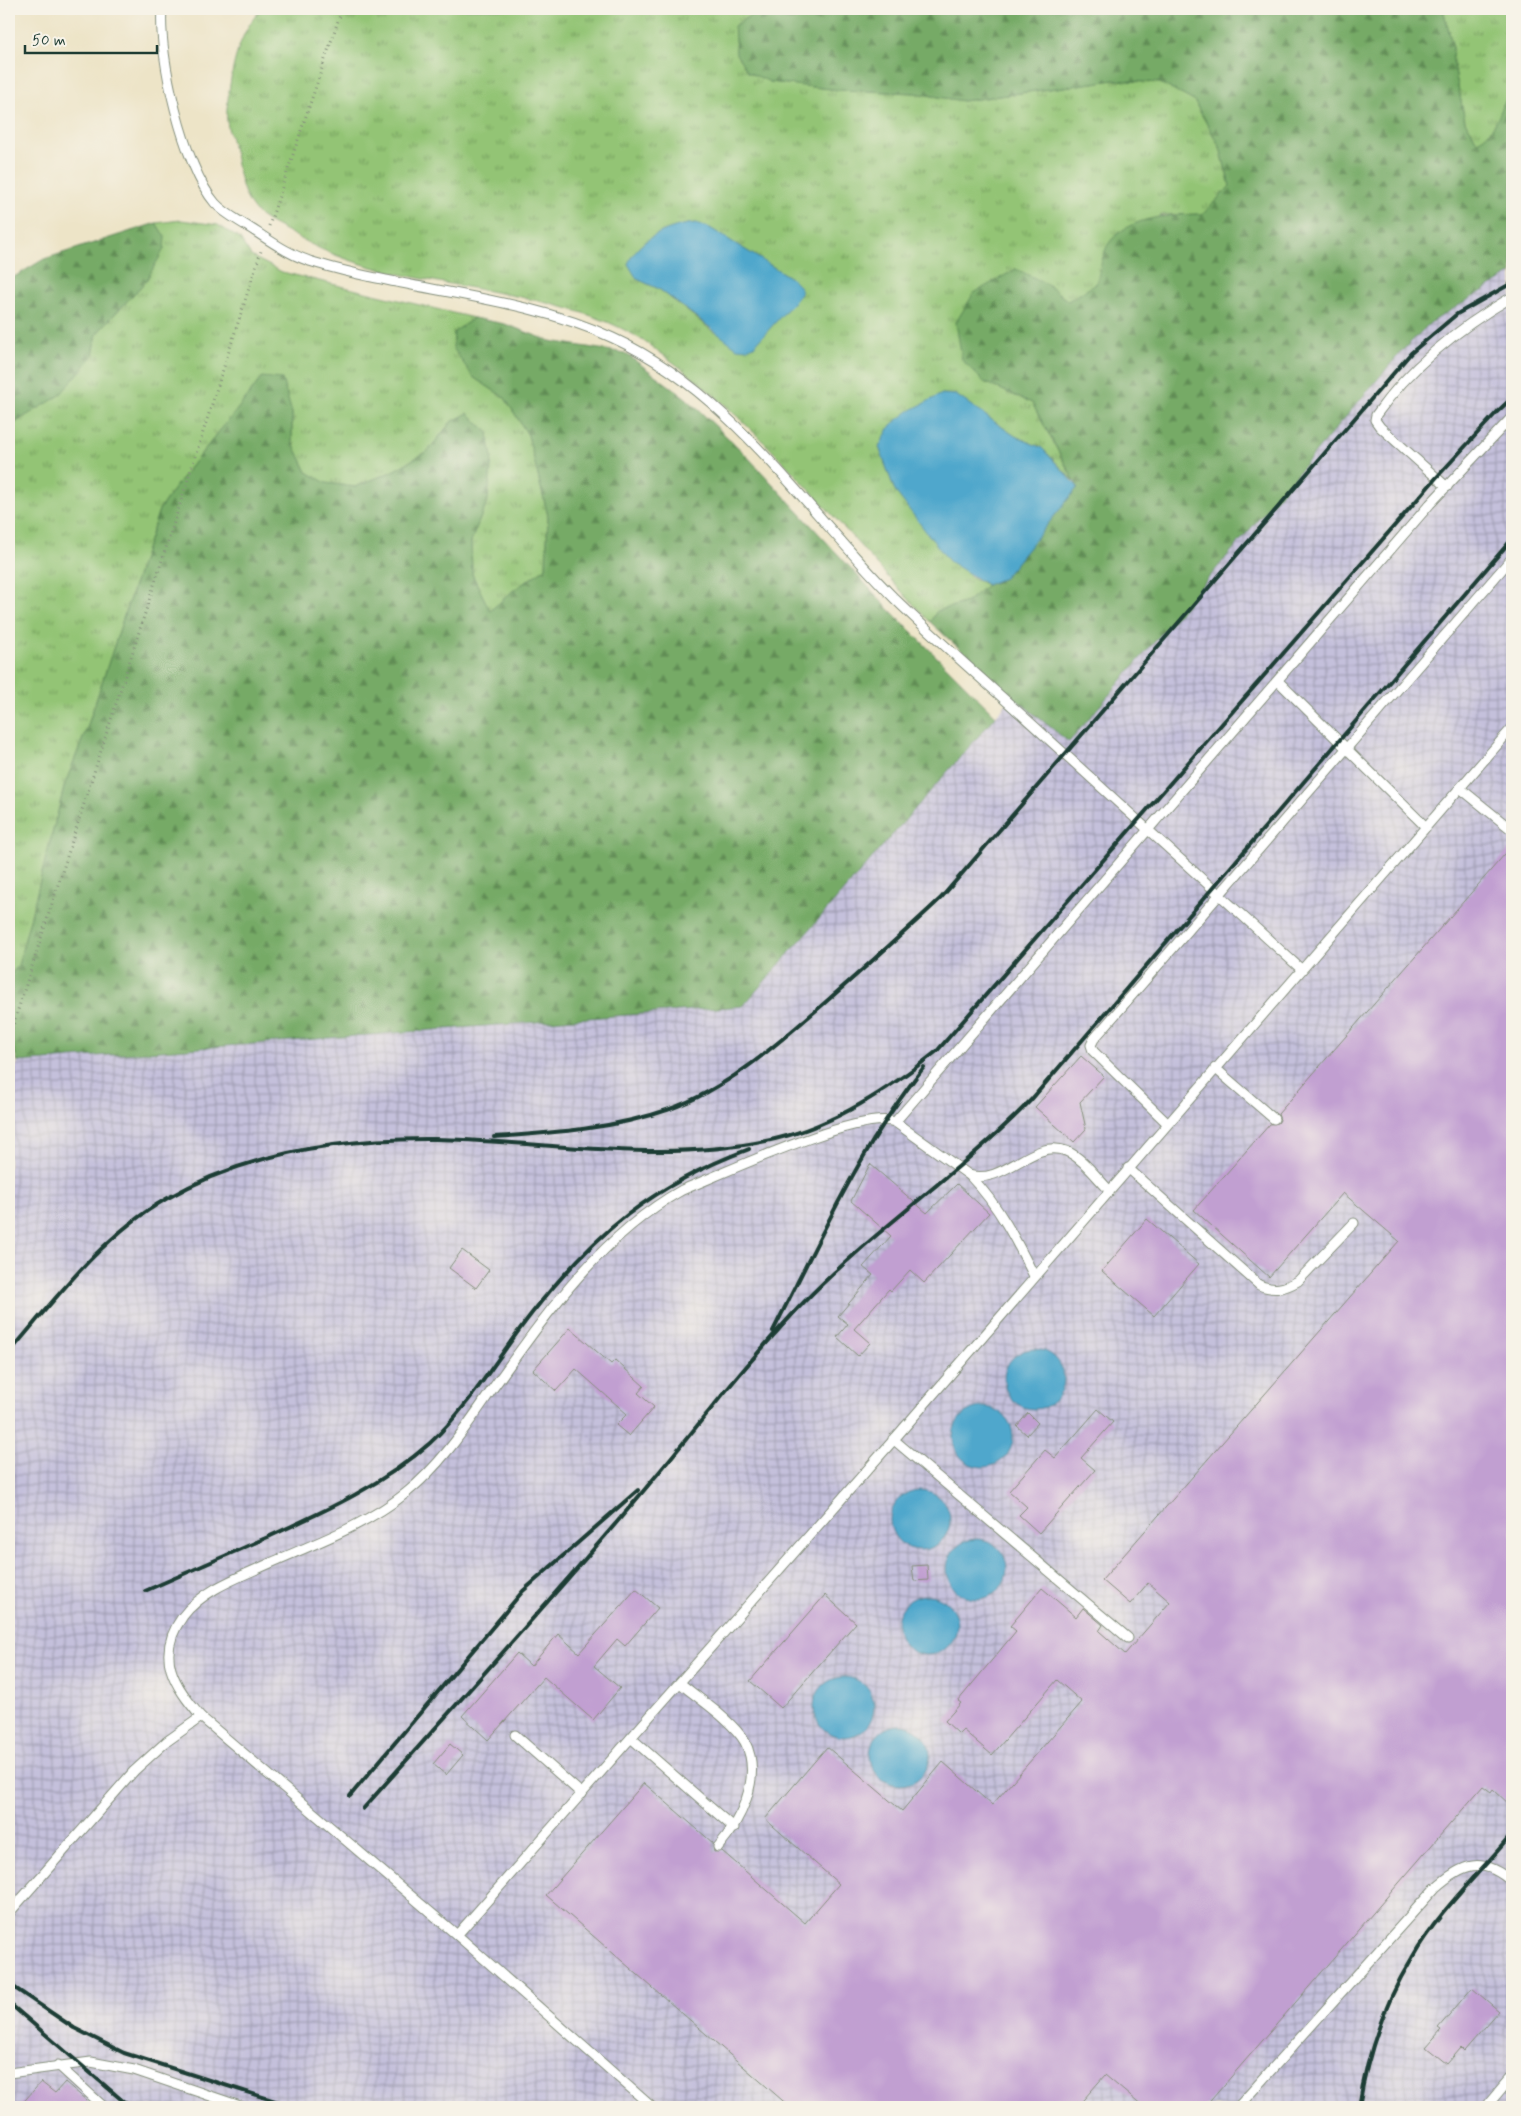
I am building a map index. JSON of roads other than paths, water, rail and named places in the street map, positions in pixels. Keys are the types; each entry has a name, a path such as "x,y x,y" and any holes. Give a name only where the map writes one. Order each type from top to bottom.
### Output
{"lane":[{"path":"162,9 161,25 167,76 184,136 200,181 215,204 265,239 316,263 530,310 587,326 637,350 659,364 699,394 741,431 896,600 1301,969"},
{"path":"1447,487 1380,427 1375,420 1376,416 1403,383 1436,350 1492,308 1512,297"},
{"path":"895,1122 1447,487 1512,417"},
{"path":"1167,1123 1093,1052 1091,1045 1094,1039 1512,558"},
{"path":"1278,681 1426,827"},
{"path":"456,1935 680,1683 1512,728"},
{"path":"1460,788 1512,830"},
{"path":"1215,1068 1274,1119"},
{"path":"652,2107 456,1935 201,1717 171,1676 168,1664 174,1632 195,1603 226,1583 370,1517 405,1494 426,1475 457,1440 534,1331 583,1272 615,1238 640,1217 682,1190 827,1132 877,1119 895,1122 969,1175 989,1196 1001,1213 1034,1276"},
{"path":"969,1175 979,1178 996,1175 1042,1151 1054,1149 1073,1155 1109,1190"},
{"path":"1128,1168 1259,1284 1267,1288 1287,1287 1298,1281 1354,1223"},
{"path":"893,1439 1128,1638"},
{"path":"680,1683 734,1728 749,1753 751,1777 748,1792 734,1828 718,1847"},
{"path":"9,1914 134,1772 166,1742 201,1717"},
{"path":"515,1735 582,1794"},
{"path":"631,1738 734,1828"},
{"path":"1238,2107 1435,1888 1449,1875 1467,1866 1486,1866 1494,1869 1512,1882"},
{"path":"9,2073 91,2062 134,2070 243,2107"},
{"path":"58,2065 104,2107"},
{"path":"1486,2107 1512,2076"}],"water":[{"path":"696,223 710,228 791,278 800,287 801,294 754,346 747,349 737,348 659,289 637,279 628,264 639,247 647,240 666,230"},
{"path":"942,394 956,395 1015,436 1042,448 1078,487 1004,578 987,585 949,561 895,491 879,447 891,425 909,411"},
{"path":"1034,1349 1051,1354 1059,1362 1064,1379 1059,1396 1051,1404 1034,1409 1017,1404 1009,1396 1004,1379 1009,1362 1017,1354"},
{"path":"983,1407 1000,1412 1008,1420 1013,1437 1008,1454 1000,1462 983,1467 966,1462 958,1454 953,1437 958,1420 966,1412"},
{"path":"920,1490 937,1495 945,1503 950,1520 945,1537 937,1545 920,1550 903,1545 895,1537 890,1520 895,1503 903,1495"},
{"path":"977,1539 994,1544 1002,1552 1007,1569 1002,1586 994,1594 977,1599 960,1594 952,1586 947,1569 952,1552 960,1544"},
{"path":"927,1595 944,1600 952,1608 957,1625 952,1642 944,1650 927,1655 910,1650 902,1642 897,1625 902,1608 910,1600"},
{"path":"844,1677 861,1682 869,1690 874,1707 869,1724 861,1732 844,1737 827,1732 819,1724 814,1707 819,1690 827,1682"},
{"path":"900,1725 917,1730 925,1738 930,1755 925,1772 917,1780 900,1785 883,1780 875,1772 870,1755 875,1738 883,1730"}],"railway":[{"path":"494,1137 560,1132 605,1126 670,1109 711,1090 731,1078 786,1037 941,898 1411,353 1457,314 1512,283"},
{"path":"9,1353 81,1269 121,1231 143,1214 166,1199 197,1183 263,1159 331,1145 400,1139 478,1141 605,1150 648,1151 733,1147 775,1139 819,1125 861,1104 880,1092 937,1051 1436,478 1512,398"},
{"path":"363,1809 530,1622 804,1302 859,1250 976,1152 1031,1100 1512,539"},
{"path":"773,1331 842,1195 880,1129 924,1067"},
{"path":"145,1591 332,1507 393,1472 430,1443 444,1429 555,1284 603,1235 654,1196 714,1163 749,1149"},
{"path":"350,1796 523,1591 638,1490"},
{"path":"1359,2107 1362,2088 1378,2030 1402,1975 1434,1925 1512,1834"},
{"path":"9,1984 74,2028 124,2053 294,2107"},
{"path":"9,2003 130,2107"}]}
